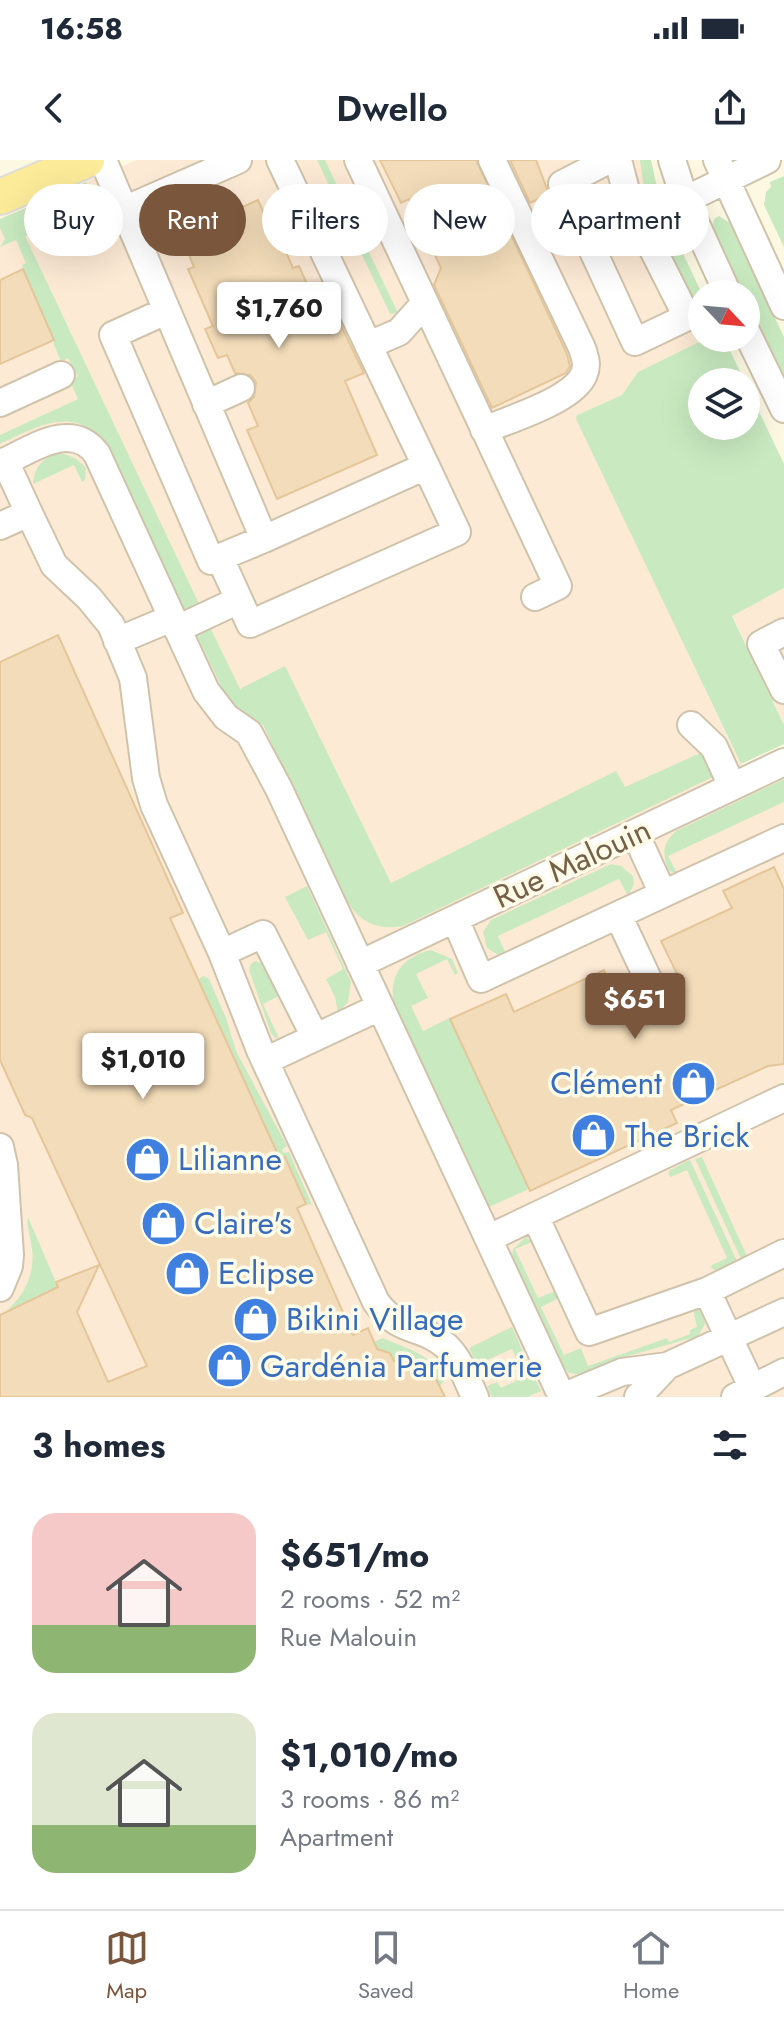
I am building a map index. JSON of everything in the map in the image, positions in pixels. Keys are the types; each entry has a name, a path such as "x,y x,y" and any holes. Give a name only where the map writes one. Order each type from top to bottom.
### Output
{"main road":[{"path":"0,197 87,160"}],"street":[{"path":"103,160 264,539"},
{"path":"124,210 238,160"},
{"path":"220,558 250,624 457,532 280,160"},
{"path":"358,160 558,586 535,597"},
{"path":"484,430 562,396 580,382 587,365 582,348 492,160"},
{"path":"609,160 562,184 635,342 688,317"},
{"path":"618,160 629,202 688,304"},
{"path":"672,160 680,184"},
{"path":"704,184 721,170 767,160"},
{"path":"721,170 784,306"},
{"path":"709,252 722,280"},
{"path":"369,345 399,332 425,303"},
{"path":"166,311 113,335 211,561 426,466"},
{"path":"756,352 784,409"},
{"path":"0,403 61,375"},
{"path":"206,404 241,388"},
{"path":"475,1397 450,1349 433,1337 394,1322 376,1302 265,1061 222,953 148,791 135,690 111,625 54,565 3,462 56,438 74,437 88,443 97,454 174,624 215,705 254,740 562,1397 622,1372 667,1366 784,1312"},
{"path":"0,526 29,513"},
{"path":"117,641 239,600"},
{"path":"784,632 761,644 784,690"},
{"path":"691,725 714,747 732,786"},
{"name":"Rue Malouin","path":"360,964 784,762"},
{"path":"635,833 663,894"},
{"path":"455,919 481,979 784,838"},
{"path":"618,915 649,981"},
{"path":"222,953 263,934 315,1037"},
{"path":"265,1061 380,1007"},
{"path":"489,1238 784,1098"},
{"path":"0,1147 10,1255 0,1288"},
{"path":"535,1216 589,1332 707,1291 784,1253"},
{"path":"707,1291 728,1338 743,1392 784,1372"},
{"path":"638,1397 667,1366"}],"shaded area":[{"path":"137,160 651,160 656,184 531,184 531,256 684,256 695,280 688,280 688,347 638,372 622,395 577,415 756,792 784,779 784,1397 0,1397 0,219 24,209 24,256 123,256 123,184 81,184"},
{"path":"784,588 784,725 732,615"}],"green space":[{"path":"317,160 325,160 336,184 328,184"},
{"path":"640,160 651,160 656,184 643,184"},
{"path":"784,176 784,247 764,205 770,182"},
{"path":"24,209 24,256 34,256 200,606 185,613 107,444 94,432 81,425 55,422 0,444 0,435 78,399 70,381 78,376 68,358 61,362 23,269 22,265 26,263 16,240 0,247 5,239 0,219"},
{"path":"719,216 730,223 757,280 736,280 711,227"},
{"path":"363,256 371,256 398,313 390,314"},
{"path":"668,256 684,256 695,280 688,280 688,298"},
{"path":"760,286 784,337 784,379 760,329"},
{"path":"688,347 688,352 731,352 738,368 688,368 688,440 760,440 760,413 784,464 784,588 732,616 784,725 784,744 741,764 576,419 577,415 622,395 638,372"},
{"path":"59,453 74,458 86,468 85,480 82,482 74,465 33,484 40,464"},
{"path":"209,625 240,689 285,666 391,883 616,771 625,787 707,750 719,774 403,926 374,925 361,918 350,906 263,725 230,705 195,631"},
{"path":"784,779 784,802 668,856 677,873 669,871 665,850 668,840 676,831"},
{"path":"611,864 621,866 633,876 634,884 628,896 619,879 498,936 506,954 498,955 487,948 483,932 491,920"},
{"path":"307,886 351,982 348,1002 338,1012 326,979 343,969 326,932 308,940 285,897"},
{"path":"431,950 452,959 458,973 455,975 447,959 416,974 428,998 411,1006 423,1031 450,1018 529,1189 489,1207 394,1004 393,985 400,969 413,957"},
{"path":"255,961 266,965 281,995 263,1004 279,1038 271,1033 249,970"},
{"path":"204,976 209,979 226,1018 236,1051 287,1146 282,1150 289,1152 312,1205 306,1204 285,1157 280,1159 198,979"},
{"path":"702,1157 747,1256 741,1259 695,1159"},
{"path":"690,1160 737,1261 717,1271 711,1268 712,1265 727,1258 687,1170 671,1177 668,1174"},
{"path":"28,1217 58,1287 4,1313 24,1290 31,1272"},
{"path":"526,1237 532,1242 515,1249 538,1298 555,1291 559,1298 541,1307 564,1355 581,1348 588,1366 667,1338 669,1342 690,1334 690,1330 697,1327 693,1309 698,1305 702,1307 705,1324 698,1336 625,1357 583,1375 569,1373 512,1257 513,1249"},
{"path":"512,1327 527,1361 519,1366 512,1349 487,1360 493,1373 483,1378 469,1348"},
{"path":"383,1338 426,1358 445,1380 440,1386 435,1377 402,1365 396,1368 390,1353 379,1353 374,1342"},
{"path":"530,1367 541,1391 527,1397 492,1397 487,1386 497,1382 501,1388 524,1377 522,1371"}],"building":[{"path":"380,160 476,160 487,184 404,184 404,202 401,203"},
{"path":"510,160 536,160 545,184 531,184 530,203"},
{"path":"258,200 262,209 262,256 288,256 293,268 299,266 318,309 330,303 364,373 345,381 377,455 277,499 247,430 258,426 248,403 254,397 256,382 250,375 235,373 227,355 218,358 205,329 213,326 188,269 194,267 189,256 246,256 246,206"},
{"path":"515,243 567,354 570,366 566,373 492,408 434,285 441,268 435,256 515,256"},
{"path":"23,269 54,340 0,364 0,280"},
{"path":"58,635 183,913 170,918 280,1159 285,1157 306,1204 297,1208 353,1335 368,1328 377,1349 390,1353 394,1361 435,1377 445,1397 0,1397 0,1315 58,1287 56,1282 99,1265 77,1312 108,1382 147,1366 32,1118 25,1115 0,1060 0,662"},
{"path":"774,867 784,889 784,1064 768,1066 671,1110 677,1123 530,1191 450,1019 506,994 514,1012 604,970 608,981 618,977 630,1004 646,996 655,996 663,988 680,980 661,941 732,908 723,891"}],"place":[{"name":"Clément","path":"693,1083"},
{"name":"The Brick","path":"594,1136"},
{"name":"Lilianne","path":"147,1159"},
{"name":"Claire's","path":"163,1223"},
{"name":"Eclipse","path":"187,1273"},
{"name":"Bikini Village","path":"255,1319"},
{"name":"Gardénia Parfumerie","path":"229,1366"}]}
